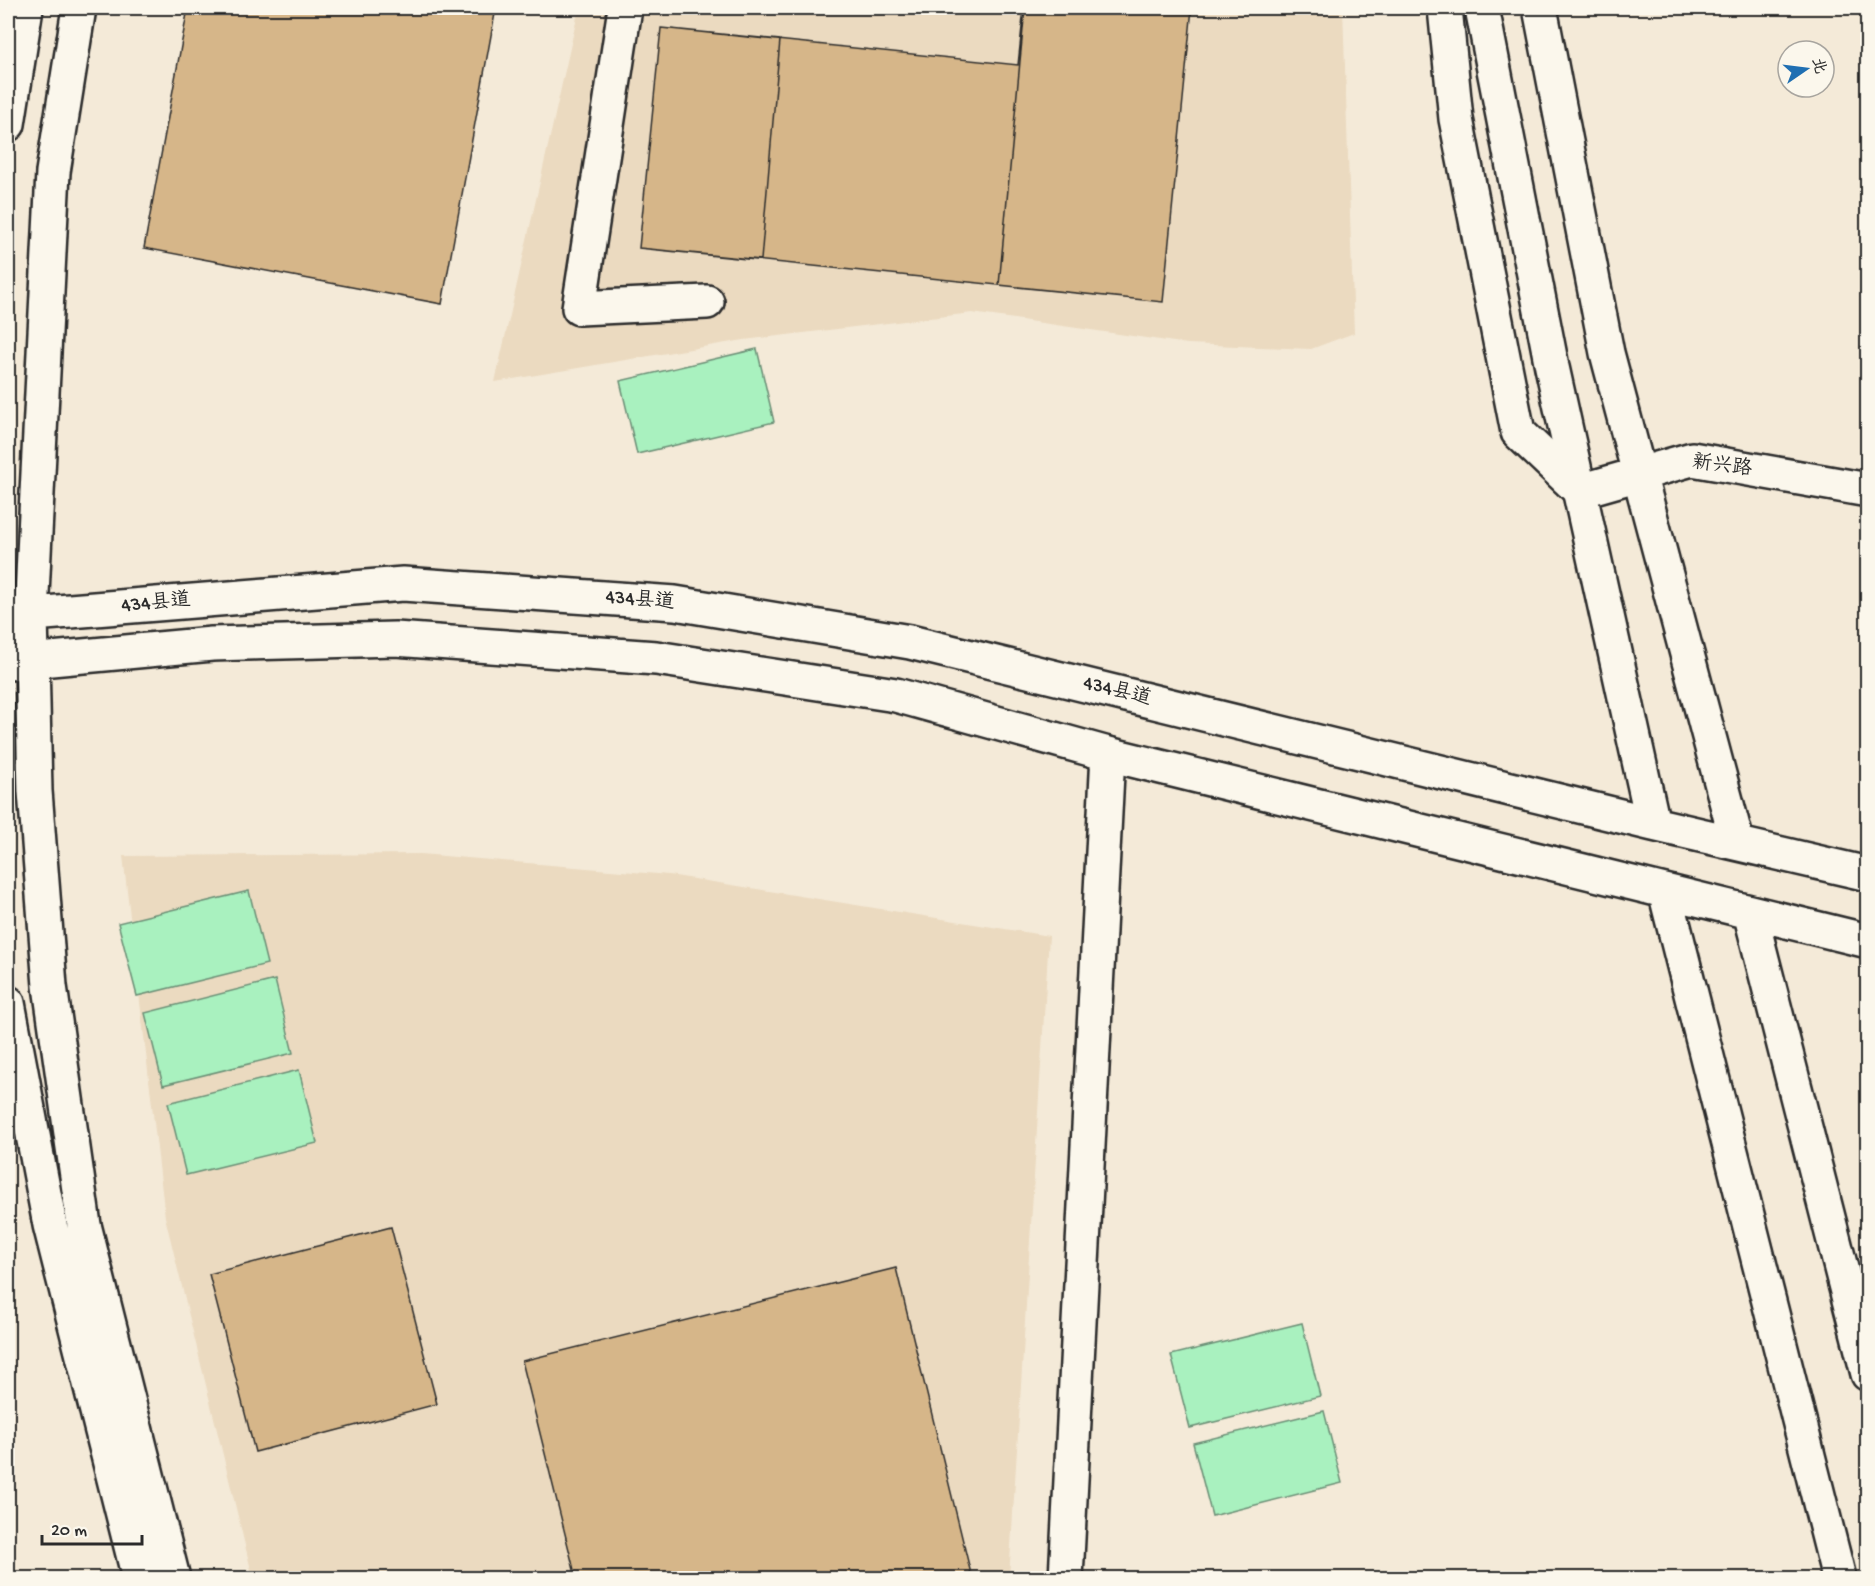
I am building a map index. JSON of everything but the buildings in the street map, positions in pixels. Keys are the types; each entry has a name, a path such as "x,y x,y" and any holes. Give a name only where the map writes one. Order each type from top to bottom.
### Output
{"main road":[{"path":"8,124 26,8"},
{"path":"80,8 53,172 20,615 19,662 34,791 50,986 84,1225 173,1578"},
{"path":"625,8 579,308 707,302"},
{"path":"1445,8 1456,118 1518,432 1580,491"},
{"path":"1482,8 1550,355 1653,824"},
{"path":"1540,8 1607,353 1737,842"},
{"name":"新兴路","path":"1580,491 1692,459 1868,489"},
{"name":"434县道","path":"20,615 403,584 675,603 910,642 1653,824 1868,874"},
{"path":"19,662 212,644 395,639 656,658 896,695 1108,754 1868,941"},
{"path":"1066,1578 1108,754"},
{"path":"1665,891 1839,1578"},
{"path":"1750,912 1868,1374"},
{"path":"8,1003 50,1225 139,1578"}],"shaded area":[{"path":"579,8 1343,8 1354,333 1311,349 1188,344 972,313 744,340 495,382"},
{"path":"421,854 669,875 1049,936 1009,1578 253,1578 165,1217 123,856"}],"green space":[{"path":"757,349 774,422 637,454 620,381"},
{"path":"249,891 267,964 137,996 118,923"},
{"path":"275,980 293,1053 163,1085 145,1013"},
{"path":"299,1070 317,1143 186,1175 168,1103"},
{"path":"1302,1323 1320,1396 1190,1428 1171,1355"},
{"path":"1324,1411 1342,1483 1212,1516 1193,1443"}]}
